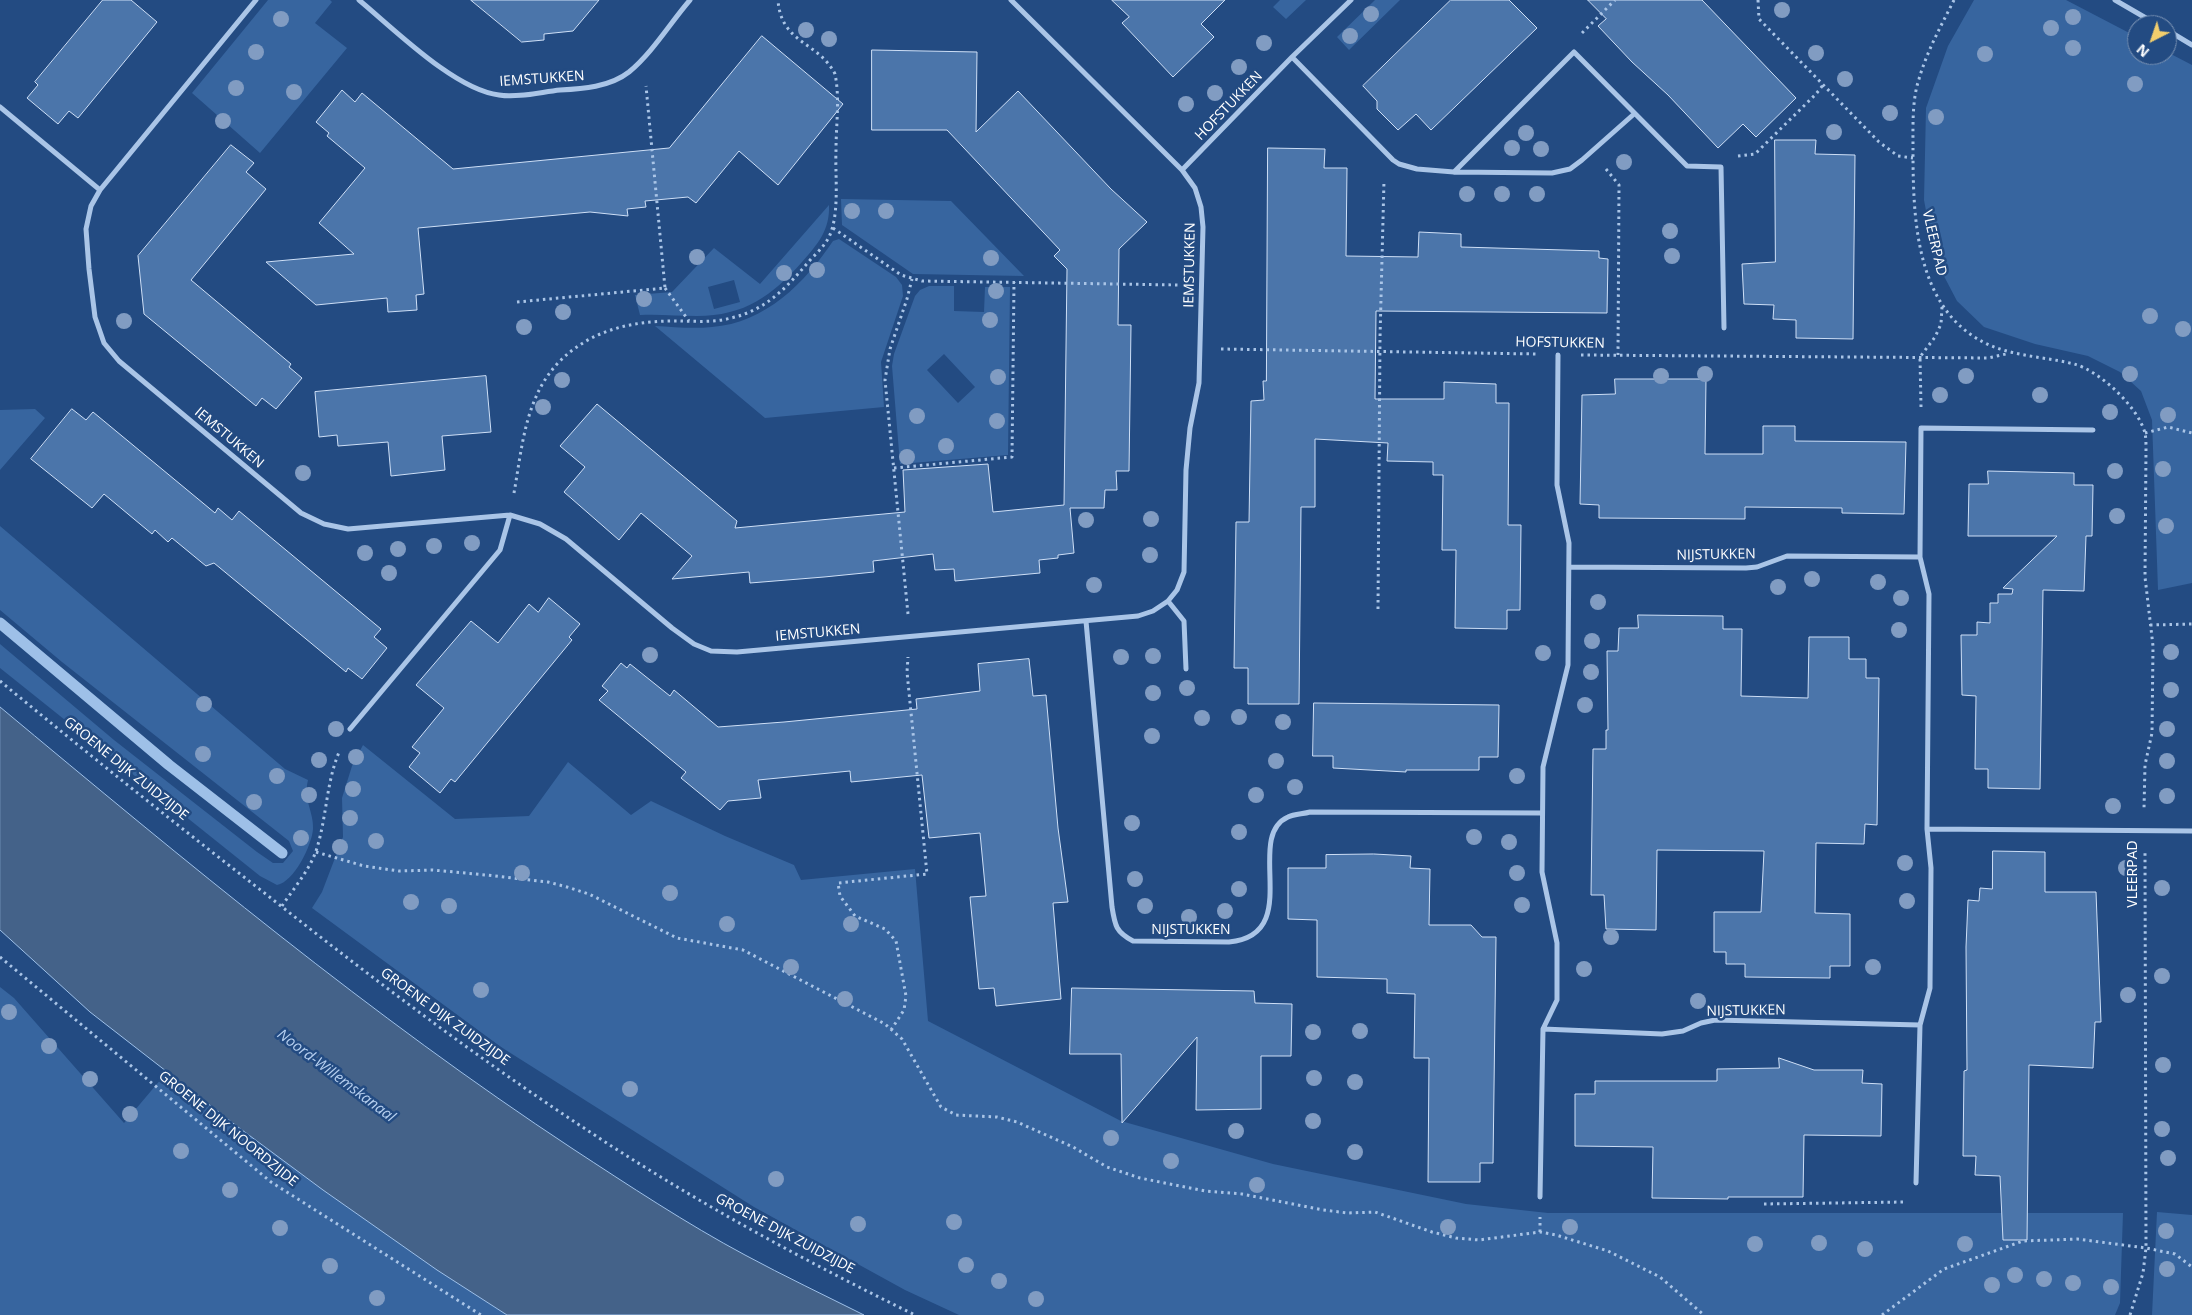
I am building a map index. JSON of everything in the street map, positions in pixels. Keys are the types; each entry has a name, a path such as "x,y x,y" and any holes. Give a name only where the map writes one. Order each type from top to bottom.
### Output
{"street":[{"name":"IEMSTUKKEN","path":"256,0 100,190 91,206 86,229 95,317 104,343 119,361 301,513 324,524 348,529 510,515 540,524 566,540 694,644 712,651 736,652 1138,616 1153,611 1168,601 1177,590 1184,572 1186,470 1190,428 1198,383 1200,349 1200,284 1203,227 1201,207 1196,188 1182,170 1011,0"},
{"name":"IEMSTUKKEN","path":"359,0 449,75 474,89 500,96 582,89 610,83 628,73 640,61 690,0"},
{"name":"HOFSTUKKEN","path":"1182,170 1292,57 1351,0"},
{"path":"2115,0 2141,15"},
{"path":"2177,36 2192,45"},
{"path":"1454,172 1574,52 1687,166 1721,167 1724,328"},
{"path":"1292,57 1393,160 1399,164 1417,169 1454,172 1552,173 1570,169 1634,114"},
{"path":"0,107 100,190"},
{"path":"1540,1197 1543,1029 1557,1000 1557,943 1542,872 1543,767 1568,666 1569,543 1558,485 1558,354"},
{"path":"1916,1184 1920,1025 1930,988 1931,868 1927,829 1929,594 1920,557 1921,428 2093,430"},
{"path":"350,729 500,550 510,515"},
{"name":"NIJSTUKKEN","path":"1569,567 1746,568 1757,567 1787,556 1920,557"},
{"path":"1168,601 1184,621 1186,669"},
{"name":"NIJSTUKKEN","path":"1086,621 1114,922 1120,934 1133,941 1229,942 1244,941 1257,934 1266,920 1269,903 1270,852 1275,830 1286,818 1310,812 1542,813"},
{"path":"1927,829 2192,831"},
{"name":"NIJSTUKKEN","path":"1543,1029 1662,1034 1683,1031 1701,1023 1715,1020 1920,1025"}],"path":[{"path":"510,515 526,428 533,402 558,363 594,336 610,328 647,321 730,319 756,310 785,290 828,240 833,228 835,214 835,74 825,60 783,25 778,0"},
{"path":"1574,52 1578,36 1615,0"},
{"path":"1758,0 1759,19 1823,85 1879,142 1898,156 1913,158"},
{"name":"VLEERPAD","path":"1954,0 1930,46 1918,81 1913,125 1914,204 1922,256 1931,284 1942,307 1955,322 1987,345 2008,353 2076,365 2096,376 2114,389 2132,410 2145,433 2145,577 2152,646 2152,733 2144,766 2146,1248 2143,1273 2130,1315"},
{"path":"640,61 646,87 665,288 689,321"},
{"path":"1721,167 1739,155 1755,154 1823,85"},
{"path":"1591,152 1620,185 1618,355"},
{"path":"1378,609 1380,351 1384,176 1393,160"},
{"path":"833,228 901,275 912,280 1200,284"},
{"path":"891,1030 904,1010 906,996 896,941 885,929 855,916 840,896 838,883 927,874 907,672 910,636 886,380 890,349 912,280"},
{"path":"894,468 1012,457 1014,282"},
{"path":"517,302 665,288"},
{"path":"1921,428 1920,357 1941,324 1942,307"},
{"name":"HOFSTUKKEN","path":"1200,349 1988,358 2008,353"},
{"path":"2145,433 2168,427 2192,433"},
{"path":"2150,625 2192,624"},
{"name":"GROENE DIJK ZUIDZIJDE","path":"0,681 121,780 408,1005 521,1087 595,1136 715,1210 915,1315"},
{"path":"282,906 316,852 325,817 334,764 350,729"},
{"path":"316,852 364,866 399,871 433,870 548,882 589,894 677,938 743,950 885,1024 902,1039 941,1108 956,1115 997,1117 1018,1122 1072,1147 1107,1167 1140,1178 1205,1190 1242,1194 1323,1210 1348,1213 1375,1212 1432,1232 1456,1238 1479,1240 1540,1232 1556,1235 1608,1251 1660,1277 1704,1315"},
{"name":"GROENE DIJK NOORDZIJDE","path":"0,957 271,1182 481,1315"},
{"path":"1764,1204 1910,1202 1910,1194 1916,1184"},
{"path":"1882,1315 1944,1269 2023,1241 2077,1239 2146,1248 2176,1254 2192,1267"}],"shaded area":[{"path":"268,0 330,0 332,2 315,23 347,48 260,153 192,93"},
{"path":"1280,0 1306,0 1286,19 1273,7"},
{"path":"1375,0 1400,0 1349,50 1337,37"},
{"path":"1974,0 2066,0 2127,32 2127,65 2177,65 2177,57 2192,65 2192,583 2158,590 2152,420 2141,391 2120,372 2088,356 2035,344 1984,327 1957,301 1935,259 1924,200 1926,108 1948,46"},
{"path":"841,199 951,201 1024,276 913,274 842,225"},
{"path":"829,205 825,229 818,243 780,285 756,302 743,308 714,315 640,315 635,295 672,292 714,248 760,284","holes":["734,280 740,302 714,309 708,287"]},
{"path":"839,239 896,277 902,285 903,296 881,362 884,407 765,418 655,326 712,327 731,324 749,318 766,309 796,286 810,272 833,241"},
{"path":"929,286 954,286 954,311 984,312 985,287 1010,287 1008,455 900,464 892,366 894,354 915,296 920,290","holes":["944,354 975,387 958,403 927,370"]},
{"path":"35,409 45,418 0,470 0,410"},
{"path":"0,526 285,769 308,780 307,794 313,823 312,836 306,853 290,877 277,885 260,876 0,668 0,644 114,740 257,852 273,863 283,863 293,851 289,841 62,662 0,610"},
{"path":"363,745 455,819 529,816 568,762 631,815 651,801 725,836 794,865 801,880 915,869 928,1021 1121,1121 1273,1164 1466,1204 1548,1213 2123,1213 2120,1303 2115,1315 959,1315 905,1290 754,1207 501,1047 312,908 322,892 343,837 342,798 352,766"},
{"path":"0,987 14,998 124,1123 167,1072 334,1197 463,1287 507,1315 0,1315"},
{"path":"2157,1212 2192,1215 2192,1315 2152,1315"}],"water":[{"name":"Noord-Willemskanaal","path":"0,707 280,936 424,1045 498,1098 573,1149 701,1230 760,1263 864,1315 507,1315 437,1270 323,1190 238,1127 90,1012 0,930"}],"building":[{"path":"103,0 131,0 157,22 78,118 69,111 58,124 27,98 38,85 35,82"},
{"path":"471,0 599,0 573,31 544,34 544,40 522,42"},
{"path":"1112,0 1225,0 1201,24 1214,37 1173,77 1122,23 1129,17"},
{"path":"1451,0 1509,0 1537,28 1431,130 1416,114 1398,130 1377,109 1377,101 1363,86"},
{"path":"1588,0 1702,0 1796,98 1756,137 1743,124 1718,148 1668,95 1632,62 1598,26 1606,19"},
{"path":"762,36 843,104 778,185 739,151 696,203 688,197 645,201 646,207 627,209 628,216 590,212 418,228 424,294 416,295 417,310 388,312 387,298 316,305 266,262 354,254 319,223 365,168 327,136 329,133 316,122 342,90 355,102 362,93 453,169 669,148"},
{"path":"872,50 977,52 976,132 1018,91 1111,189 1147,222 1119,249 1118,325 1131,325 1129,471 1116,471 1117,490 1105,490 1104,508 1070,508 1074,553 1058,555 1058,558 1039,560 1040,573 955,581 954,569 935,570 933,554 873,561 874,572 824,577 750,583 749,572 672,579 692,556 641,513 619,540 564,492 585,467 560,446 597,404 737,521 735,528 905,512 903,470 988,464 993,512 1064,505 1067,269 1054,256 1060,250 947,130 872,130"},
{"path":"1775,140 1816,140 1815,154 1855,155 1853,339 1796,338 1796,320 1773,319 1774,305 1744,304 1742,264 1775,262"},
{"path":"231,145 254,163 246,172 266,189 191,280 291,364 289,367 302,378 276,409 262,398 256,406 144,314 138,256"},
{"path":"1268,148 1325,149 1324,168 1347,168 1346,256 1418,257 1419,232 1461,234 1461,247 1599,251 1599,258 1608,259 1607,313 1376,311 1375,399 1444,399 1444,382 1496,384 1496,403 1509,403 1508,525 1521,525 1520,610 1507,610 1507,629 1455,628 1456,550 1442,550 1443,475 1433,475 1433,462 1387,461 1388,443 1315,439 1315,507 1301,507 1299,704 1248,704 1248,668 1234,668 1236,522 1249,522 1251,401 1264,400 1263,381 1266,381"},
{"path":"486,376 491,432 442,436 445,470 391,476 388,442 338,446 337,435 319,437 315,392"},
{"path":"1615,379 1706,379 1705,454 1763,454 1763,426 1795,426 1795,441 1906,442 1904,514 1842,513 1842,508 1745,507 1745,519 1599,518 1599,505 1580,504 1582,395 1615,394"},
{"path":"72,409 86,420 93,412 215,513 218,508 232,520 239,511 381,629 374,637 387,648 362,679 348,668 346,672 214,563 206,566 172,538 168,542 155,530 152,534 104,494 92,508 31,459"},
{"path":"1988,471 2074,473 2074,485 2093,485 2092,536 2086,536 2084,591 2043,590 2040,789 1988,788 1988,769 1975,769 1976,696 1962,695 1961,635 1977,635 1977,622 1990,623 1990,603 1998,603 1998,594 2012,594 2013,589 2003,588 2057,536 1968,536 1969,484 1988,484"},
{"path":"549,598 580,624 569,637 572,640 455,782 451,779 440,793 409,767 420,753 412,747 444,708 416,685 471,621 498,643 529,604 538,612"},
{"path":"1638,615 1723,616 1723,629 1742,629 1741,696 1808,698 1809,637 1849,637 1849,659 1866,659 1866,678 1879,678 1877,825 1865,824 1864,844 1816,843 1815,913 1850,914 1850,966 1830,966 1830,978 1745,977 1745,964 1726,964 1726,952 1714,952 1714,912 1761,912 1764,851 1657,850 1656,930 1606,929 1604,895 1591,895 1593,749 1606,749 1606,730 1608,730 1607,651 1618,651 1619,628 1638,628"},
{"path":"1029,659 1033,696 1046,695 1058,828 1068,902 1053,903 1061,999 996,1006 994,988 979,989 970,897 986,896 980,833 929,838 922,775 851,782 850,771 758,780 761,798 728,801 720,810 681,778 686,772 599,700 608,691 602,686 621,663 627,668 630,664 670,696 674,690 718,727 784,722 917,709 916,699 980,691 978,664"},
{"path":"1314,703 1499,705 1498,757 1479,757 1479,770 1406,770 1406,772 1333,768 1333,756 1313,756"},
{"path":"1993,851 2045,852 2045,892 2096,892 2101,1022 2095,1022 2093,1068 2029,1065 2027,1240 2003,1240 2000,1176 1975,1175 1976,1156 1963,1156 1964,1071 1967,1070 1966,947 1968,900 1979,901 1980,888 1992,889"},
{"path":"1374,854 1411,856 1410,868 1430,869 1429,925 1471,925 1482,937 1496,937 1493,1163 1480,1163 1480,1182 1428,1182 1429,1058 1414,1058 1415,994 1387,993 1387,979 1317,977 1317,920 1288,919 1288,868 1326,868 1326,855"},
{"path":"1072,988 1254,991 1255,1003 1292,1004 1291,1056 1261,1056 1261,1109 1196,1110 1197,1037 1122,1123 1121,1054 1070,1054"},
{"path":"1779,1058 1814,1070 1863,1070 1862,1083 1882,1084 1881,1136 1804,1135 1803,1197 1728,1197 1728,1199 1652,1198 1653,1147 1575,1146 1575,1094 1595,1094 1595,1081 1717,1081 1717,1069 1779,1068"}],"waterway":[{"path":"0,623 169,765 282,853"}]}
